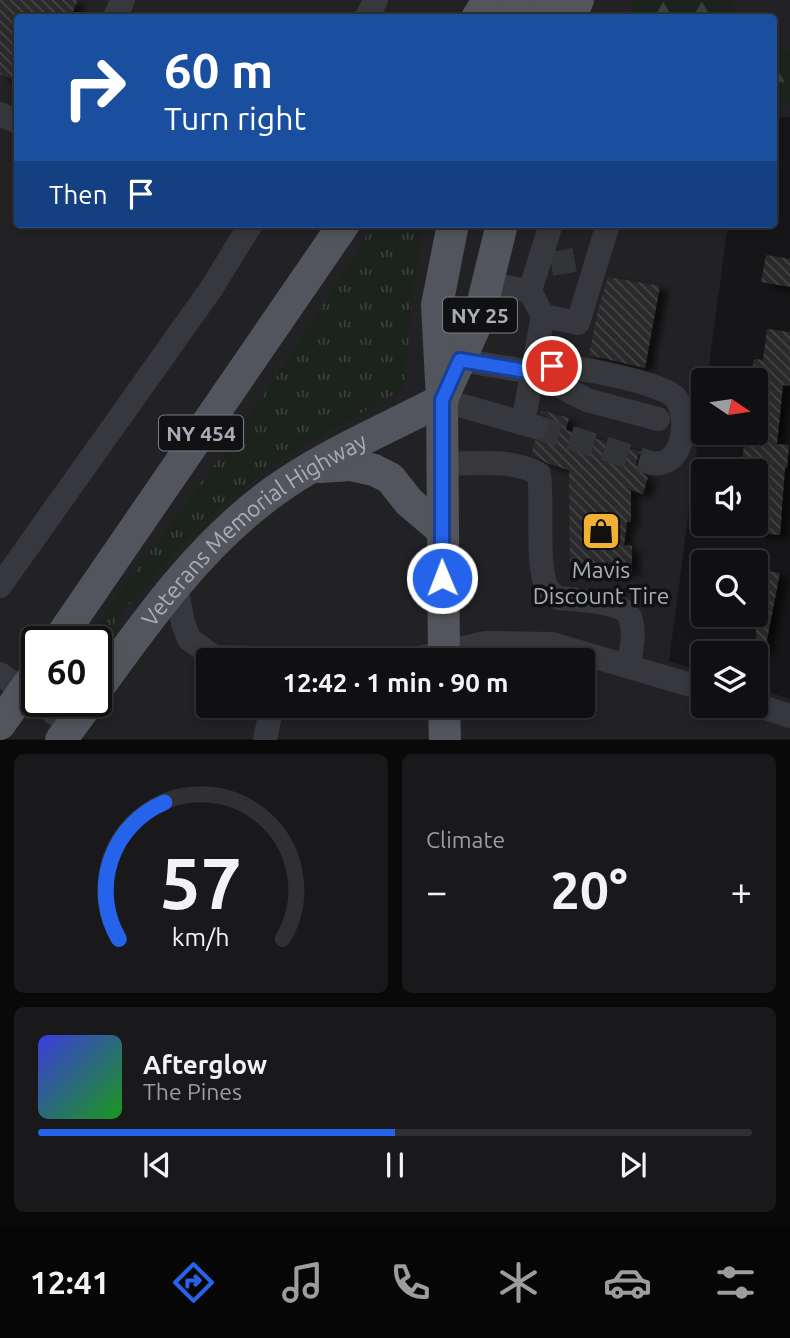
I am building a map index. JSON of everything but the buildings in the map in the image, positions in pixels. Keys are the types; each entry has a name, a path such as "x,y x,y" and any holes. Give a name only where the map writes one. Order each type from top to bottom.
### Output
{"main road":[{"name":"NY 454","path":"68,626 341,228"},
{"name":"NY 25","path":"443,648 442,400 437,304 452,228"},
{"name":"NY 25","path":"442,400 479,318 501,228"},
{"name":"Veterans Memorial Highway","path":"112,668 176,586 234,524 273,492 311,468 442,400"},
{"path":"311,468 351,465 374,470 390,478 409,502 441,528"},
{"path":"0,724 21,696"},
{"path":"444,718 445,740"}],"street":[{"path":"0,586 211,289 249,228"},
{"path":"530,291 545,265 550,228"},
{"path":"542,316 578,323 593,256 606,228"},
{"path":"487,284 530,291"},
{"path":"442,400 529,425 532,372 542,316 530,291"},
{"path":"460,360 532,372 587,400 658,419"},
{"path":"532,372 552,366 619,376 670,392 677,399 682,415 682,435 678,451 665,462 652,463"},
{"path":"441,464 508,465 528,468 539,474 542,492 541,567 545,586 552,595 559,598 605,604 625,610 631,618 633,638 629,666"},
{"path":"176,586 189,639 202,648"},
{"path":"469,648 485,643 552,644 566,648"},
{"path":"595,656 691,685"},
{"path":"768,709 790,716"},
{"path":"265,740 269,718"}],"shaded area":[{"path":"0,0 790,0 790,117 777,117 777,14 14,14 14,228 727,228 709,368 691,368 691,445 697,445 696,459 691,459 691,494 669,661 691,668 691,718 768,718 768,692 790,699 790,739 0,739"}],"green space":[{"path":"632,0 734,0 733,14 630,14"},
{"path":"777,49 790,50 790,104 777,104"},
{"path":"371,228 423,228 413,292 404,388 273,464 202,524 139,592 112,626 95,626 218,460 287,361"}],"tunnel":[{"path":"551,264 586,258"},
{"path":"536,427 651,463"}],"place":[{"name":"Mavis Discount Tire","path":"601,531"}],"route":[{"path":"442,578 442,400 460,360 532,372 552,366"}]}
